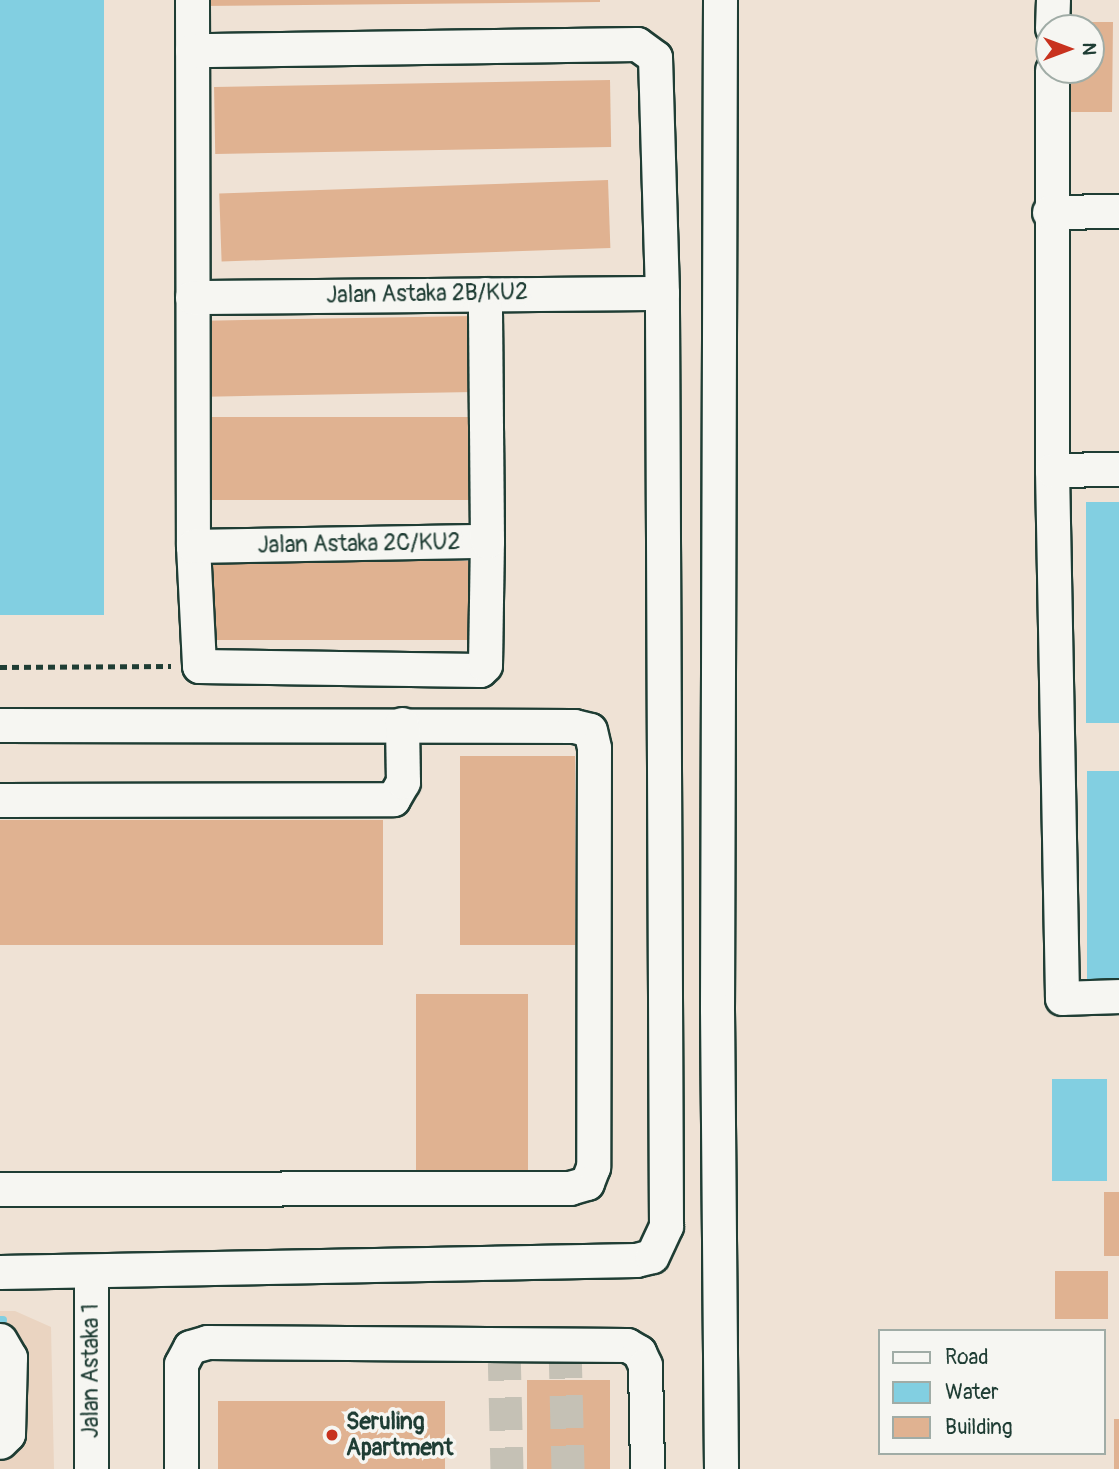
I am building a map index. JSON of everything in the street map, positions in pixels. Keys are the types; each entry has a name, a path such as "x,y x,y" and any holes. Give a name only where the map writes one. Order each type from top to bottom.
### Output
{"street":[{"path":"192,0 193,546 200,666 480,670 485,665 487,541"},
{"path":"720,0 717,1009 721,1469"},
{"path":"0,1272 91,1273 636,1260 652,1256 661,1244 666,1226 663,293 658,66 645,46 192,50"},
{"path":"1052,84 1049,212 1062,998 1119,996"},
{"path":"1049,212 1119,211"},
{"name":"Jalan Astaka 2B/KU2","path":"192,297 663,293"},
{"name":"Jalan Astaka 2C/KU2","path":"193,546 487,541 485,294"},
{"path":"1052,470 1119,470"},
{"path":"0,724 574,726 590,730 594,737 593,1167 587,1183 570,1188 0,1189"},
{"path":"0,800 393,799 402,790 402,724"},
{"name":"Jalan Astaka 1","path":"91,1273 91,1469"},
{"path":"0,1340 10,1357 3,1436"},
{"path":"181,1469 181,1364 190,1347 207,1342 627,1345 639,1352 645,1364 647,1469"}],"path":[{"path":"0,667 200,666"}],"shaded area":[{"path":"0,1311 15,1311 51,1327 54,1469 0,1469"}],"water":[{"path":"0,0 104,0 104,615 0,615"},
{"path":"1086,502 1119,502 1119,723 1086,723"},
{"path":"1087,771 1119,771 1119,987 1087,987"},
{"path":"1052,1079 1107,1079 1107,1181 1052,1181"}],"building":[{"path":"201,0 600,0 600,2 201,6"},
{"path":"1105,22 1113,22 1112,112 1069,112 1069,84 1105,84"},
{"path":"610,80 611,147 215,154 214,87"},
{"path":"608,180 610,248 222,262 219,194"},
{"path":"473,316 474,392 207,397 206,321"},
{"path":"205,417 474,417 474,500 205,500"},
{"path":"204,561 473,561 473,640 204,640"},
{"path":"460,756 575,756 575,945 460,945"},
{"path":"0,820 383,820 383,945 0,945"},
{"path":"416,994 528,994 528,1185 416,1185"},
{"path":"1104,1192 1119,1192 1119,1256 1104,1256"},
{"path":"1055,1271 1108,1271 1108,1319 1055,1319"},
{"path":"527,1380 610,1380 610,1469 527,1469"},
{"name":"Seruling Apartment","path":"218,1401 445,1401 445,1469 218,1469"},
{"path":"1114,1419 1119,1419 1119,1469 1114,1469"}],"tunnel":[{"path":"565,1345 568,1469"},
{"path":"504,1347 507,1469"}],"place":[{"name":"Seruling Apartment","path":"332,1435"}]}
